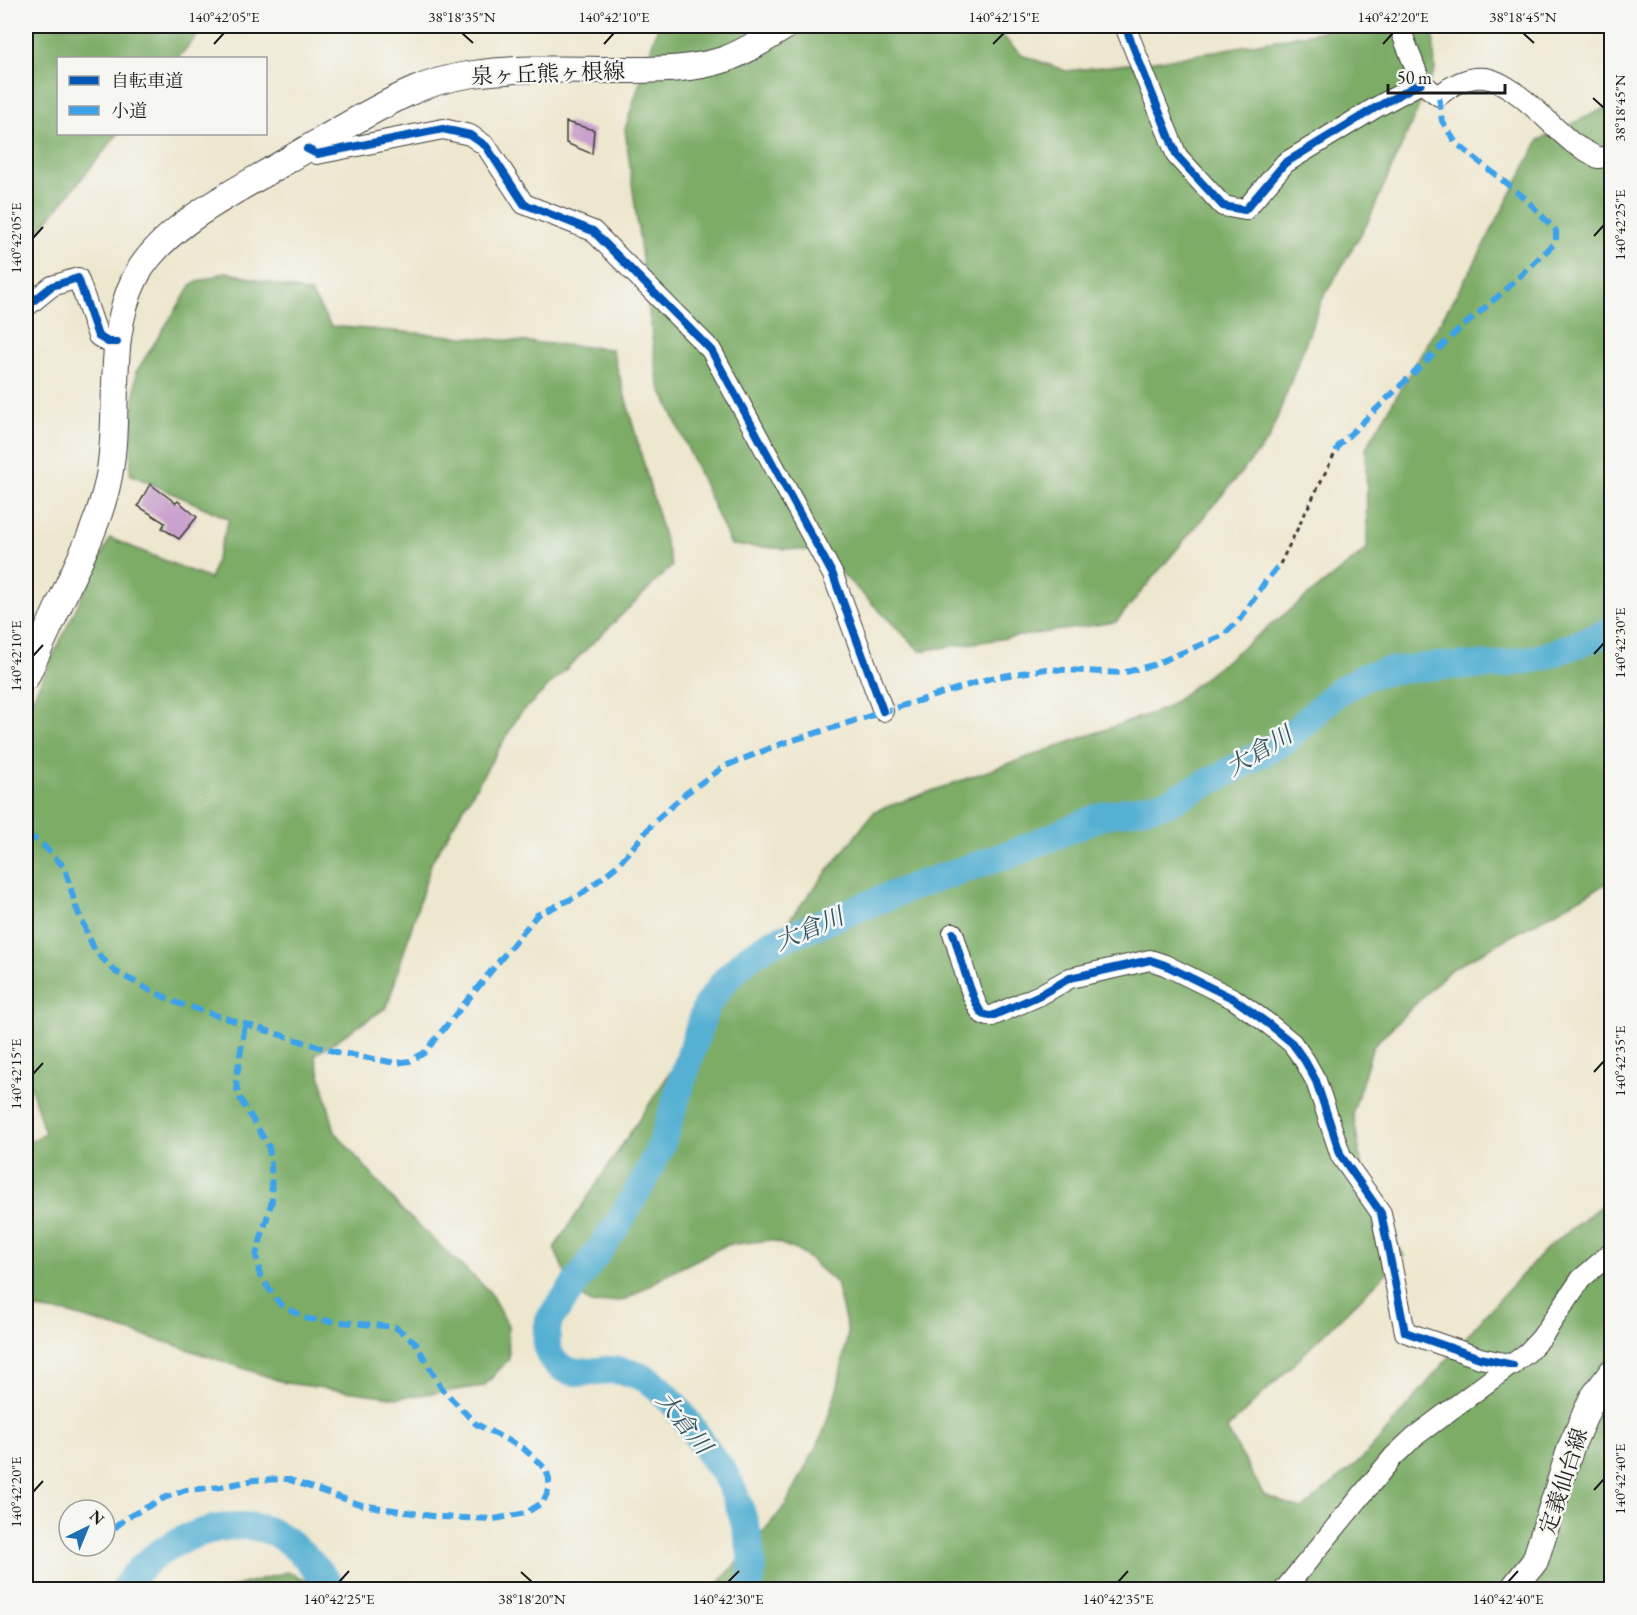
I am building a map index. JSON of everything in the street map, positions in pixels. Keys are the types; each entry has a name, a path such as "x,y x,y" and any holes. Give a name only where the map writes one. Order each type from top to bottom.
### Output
{"main road":[{"name":"泉ヶ丘熊ヶ根線","path":"26,677 84,552 100,510 109,478 115,434 117,342 124,308 136,276 165,240 220,201 307,149 386,104 434,82 498,71 654,70 705,65 742,52 786,26"},
{"name":"定義仙台線","path":"1512,1590 1535,1561 1571,1447 1592,1399 1611,1372"}],"street":[{"path":"1125,26 1177,156 1223,206 1245,210 1285,163 1421,83"},
{"path":"1399,26 1421,83 1439,96 1448,88 1464,80 1484,78 1496,81 1514,91 1575,144 1598,158 1611,156"},
{"path":"307,149 317,154 443,129 470,135 486,146 524,204 593,231 711,350 833,575 883,711"},
{"path":"26,307 52,286 78,278 98,336 108,342 117,342"},
{"path":"953,933 974,999 985,1016 992,1016 1031,1000 1070,978 1150,960 1234,999 1270,1025 1292,1043 1305,1061 1316,1081 1341,1156 1381,1213 1405,1332 1480,1358 1513,1365"},
{"path":"1284,1590 1393,1457 1414,1437 1513,1365 1541,1338 1581,1279 1611,1252"}],"path":[{"path":"1280,564 1336,451"}],"green space":[{"path":"26,26 205,26 179,57 57,57 57,135 117,135 26,247"},
{"path":"658,26 996,26 1022,55 1066,71 1178,58 1350,26 1431,26 1433,27 1435,70 1367,224 1322,300 1269,439 1116,622 920,651 819,551 731,545 658,382 625,129"},
{"path":"1611,105 1611,881 1450,970 1373,1046 1353,1112 1366,1193 1404,1256 1227,1429 1264,1495 1302,1509 1364,1457 1484,1316 1547,1248 1611,1198 1611,1589 714,1589 785,1506 822,1436 838,1386 848,1332 836,1283 801,1252 771,1240 726,1245 670,1273 625,1300 592,1304 573,1291 554,1248 677,1062 875,811 1166,708 1367,549 1366,448 1474,264 1539,140"},
{"path":"226,272 311,293 331,326 612,349 672,566 519,715 432,861 387,1007 315,1055 335,1132 403,1211 489,1291 508,1325 509,1359 484,1386 398,1398 286,1383 172,1344 67,1313 26,1308 26,1143 45,1134 26,1071 26,712 110,538 210,579 229,519 130,474 136,372 192,284"},
{"path":"287,1572 330,1589 230,1589 232,1587"}],"building":[{"path":"566,122 594,130 592,154 566,143"},
{"path":"150,484 176,503 178,501 197,517 179,539 162,528 165,523 138,506"}],"waterway":[{"name":"大倉川","path":"748,1590 752,1565 750,1549 743,1518 733,1491 724,1473 673,1403 657,1386 634,1374 609,1370 568,1371 552,1359 547,1343 549,1320 618,1224 644,1180 662,1143 706,1006 725,980 749,957 771,943 915,886 1019,851 1101,816 1166,803 1285,741 1336,693 1366,676 1436,666 1500,665 1543,657 1612,631"},
{"name":"大倉川","path":"124,1590 149,1560 186,1538 207,1531 248,1526 267,1530 286,1540 335,1590"}],"marked path":[{"path":"1336,451 1339,445 1455,333 1556,242 1556,231 1527,200 1456,143 1442,121 1439,96"},
{"path":"26,837 33,838 43,845 65,868 76,907 95,951 116,972 177,1003 336,1052 396,1063 410,1061 424,1053 537,915 580,895 618,865 655,821 685,794 725,766 781,744 991,678 1046,669 1122,673 1153,665 1224,635 1242,617 1280,564"},
{"path":"117,1526 128,1517 164,1498 186,1490 221,1487 254,1480 287,1479 362,1505 438,1517 494,1519 526,1513 543,1502 549,1489 546,1469 523,1448 476,1424 442,1389 415,1342 395,1327 308,1319 280,1304 260,1276 256,1255 272,1201 271,1164 269,1147 238,1095 236,1081 245,1024"}],"cycle path":[{"path":"1125,26 1177,156 1223,206 1245,210 1285,163 1421,83"},
{"path":"307,149 317,154 443,129 470,135 486,146 524,204 593,231 711,350 833,575 883,711"},
{"path":"26,307 52,286 78,278 98,336 108,342 117,342"},
{"path":"953,933 975,1000 979,1009 986,1016 992,1016 1040,995 1070,978 1150,960 1234,999 1270,1025 1292,1043 1305,1061 1316,1081 1341,1156 1381,1213 1405,1332 1480,1358 1513,1365"}]}
